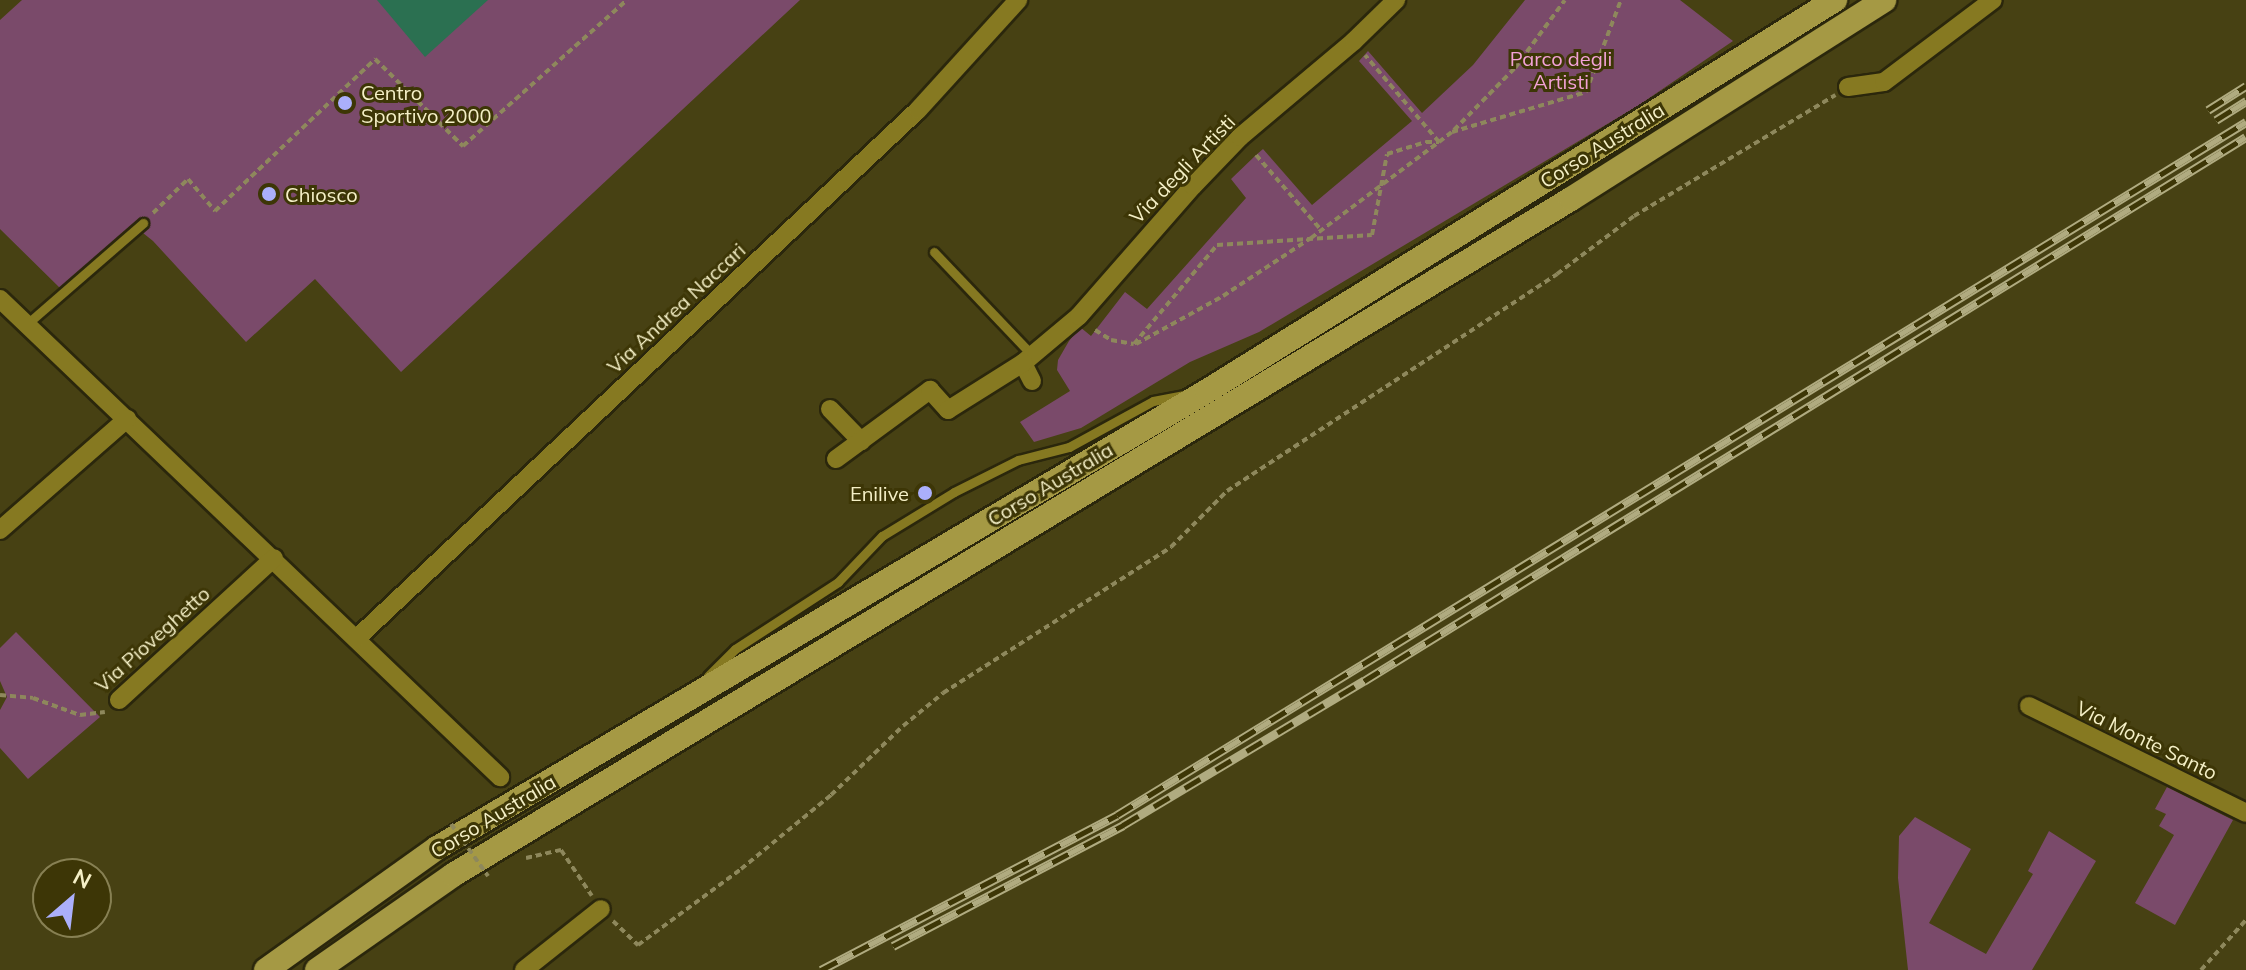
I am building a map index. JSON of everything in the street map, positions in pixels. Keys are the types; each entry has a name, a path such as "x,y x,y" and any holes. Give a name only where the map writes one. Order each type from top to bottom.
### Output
{"highway":[{"path":"1700,84 1804,0"},
{"name":"Corso Australia","path":"266,970 437,848 1207,391 1835,0"},
{"name":"Corso Australia","path":"317,970 453,875 1571,199 1884,0"}],"street":[{"name":"Via Andrea Naccari","path":"356,639 918,110 1018,0"},
{"name":"Via degli Artisti","path":"861,441 930,390 948,410 1028,360 1079,316 1161,220 1240,137 1354,41 1396,0"},
{"path":"1848,87 1884,82 1993,0"},
{"path":"0,299 500,777"},
{"path":"1028,360 1032,381"},
{"path":"830,409 861,441 836,459"},
{"path":"0,530 127,419"},
{"name":"Via Pioveghetto","path":"119,700 274,558"},
{"name":"Via Monte Santo","path":"2029,706 2246,813"},
{"path":"524,970 601,909"}],"lane":[{"path":"27,324 143,223"},
{"path":"934,252 1028,360"},
{"path":"682,701 735,649 838,582 882,536 954,492 1018,460 1069,447 1153,401 1207,391"}],"path":[{"path":"143,223 188,179 215,211 375,59 463,146 627,0"},
{"path":"1095,330 1111,340 1134,344 1223,296 1322,231 1452,132 1515,68 1565,0"},
{"path":"1452,132 1586,92 1621,0"},
{"path":"1354,41 1439,142"},
{"path":"561,850 601,909 638,945 831,795 903,726 943,693 1171,547 1227,491 1557,274 1634,216 1848,87"},
{"path":"1134,344 1217,245 1372,235 1387,154 1426,142 1439,142"},
{"path":"1256,155 1322,231"},
{"name":"Via Pioveghetto","path":"0,695 33,698 80,715 103,714 119,700"},
{"path":"451,824 488,876"},
{"path":"2201,970 2246,920"}],"green space":[{"name":"Centro Sportivo 2000","path":"22,0 800,0 401,372 315,279 246,342 153,241 133,225 62,290 0,229 0,20"},
{"name":"Parco degli Artisti","path":"1525,0 1680,0 1733,41 1639,105 1259,332 1190,362 1081,428 1034,442 1020,422 1070,391 1057,370 1058,360 1069,341 1080,327 1091,336 1125,292 1147,309 1246,198 1231,179 1263,149 1312,205 1412,121 1359,61 1368,51 1422,113 1473,65"},
{"path":"16,632 100,717 28,779 0,748 0,710 7,697 0,681 0,648"},
{"path":"2167,787 2233,820 2175,925 2135,903 2174,835 2159,826 2166,814 2155,809"},
{"path":"1915,817 1971,849 1929,923 1986,954 2033,874 2028,871 2049,831 2096,861 2032,970 1908,970 1898,878 1899,836"}],"shaded area":[{"path":"377,0 488,0 425,57"}],"railway":[{"path":"2208,110 2246,86"},
{"path":"2216,120 2246,101"},
{"path":"821,970 1117,815 2246,122"},
{"path":"893,946 1123,825 1364,681 2246,137"}],"place":[{"name":"Centro Sportivo 2000","path":"345,103"},
{"name":"Chiosco","path":"269,194"},
{"name":"Enilive","path":"925,493"}]}
